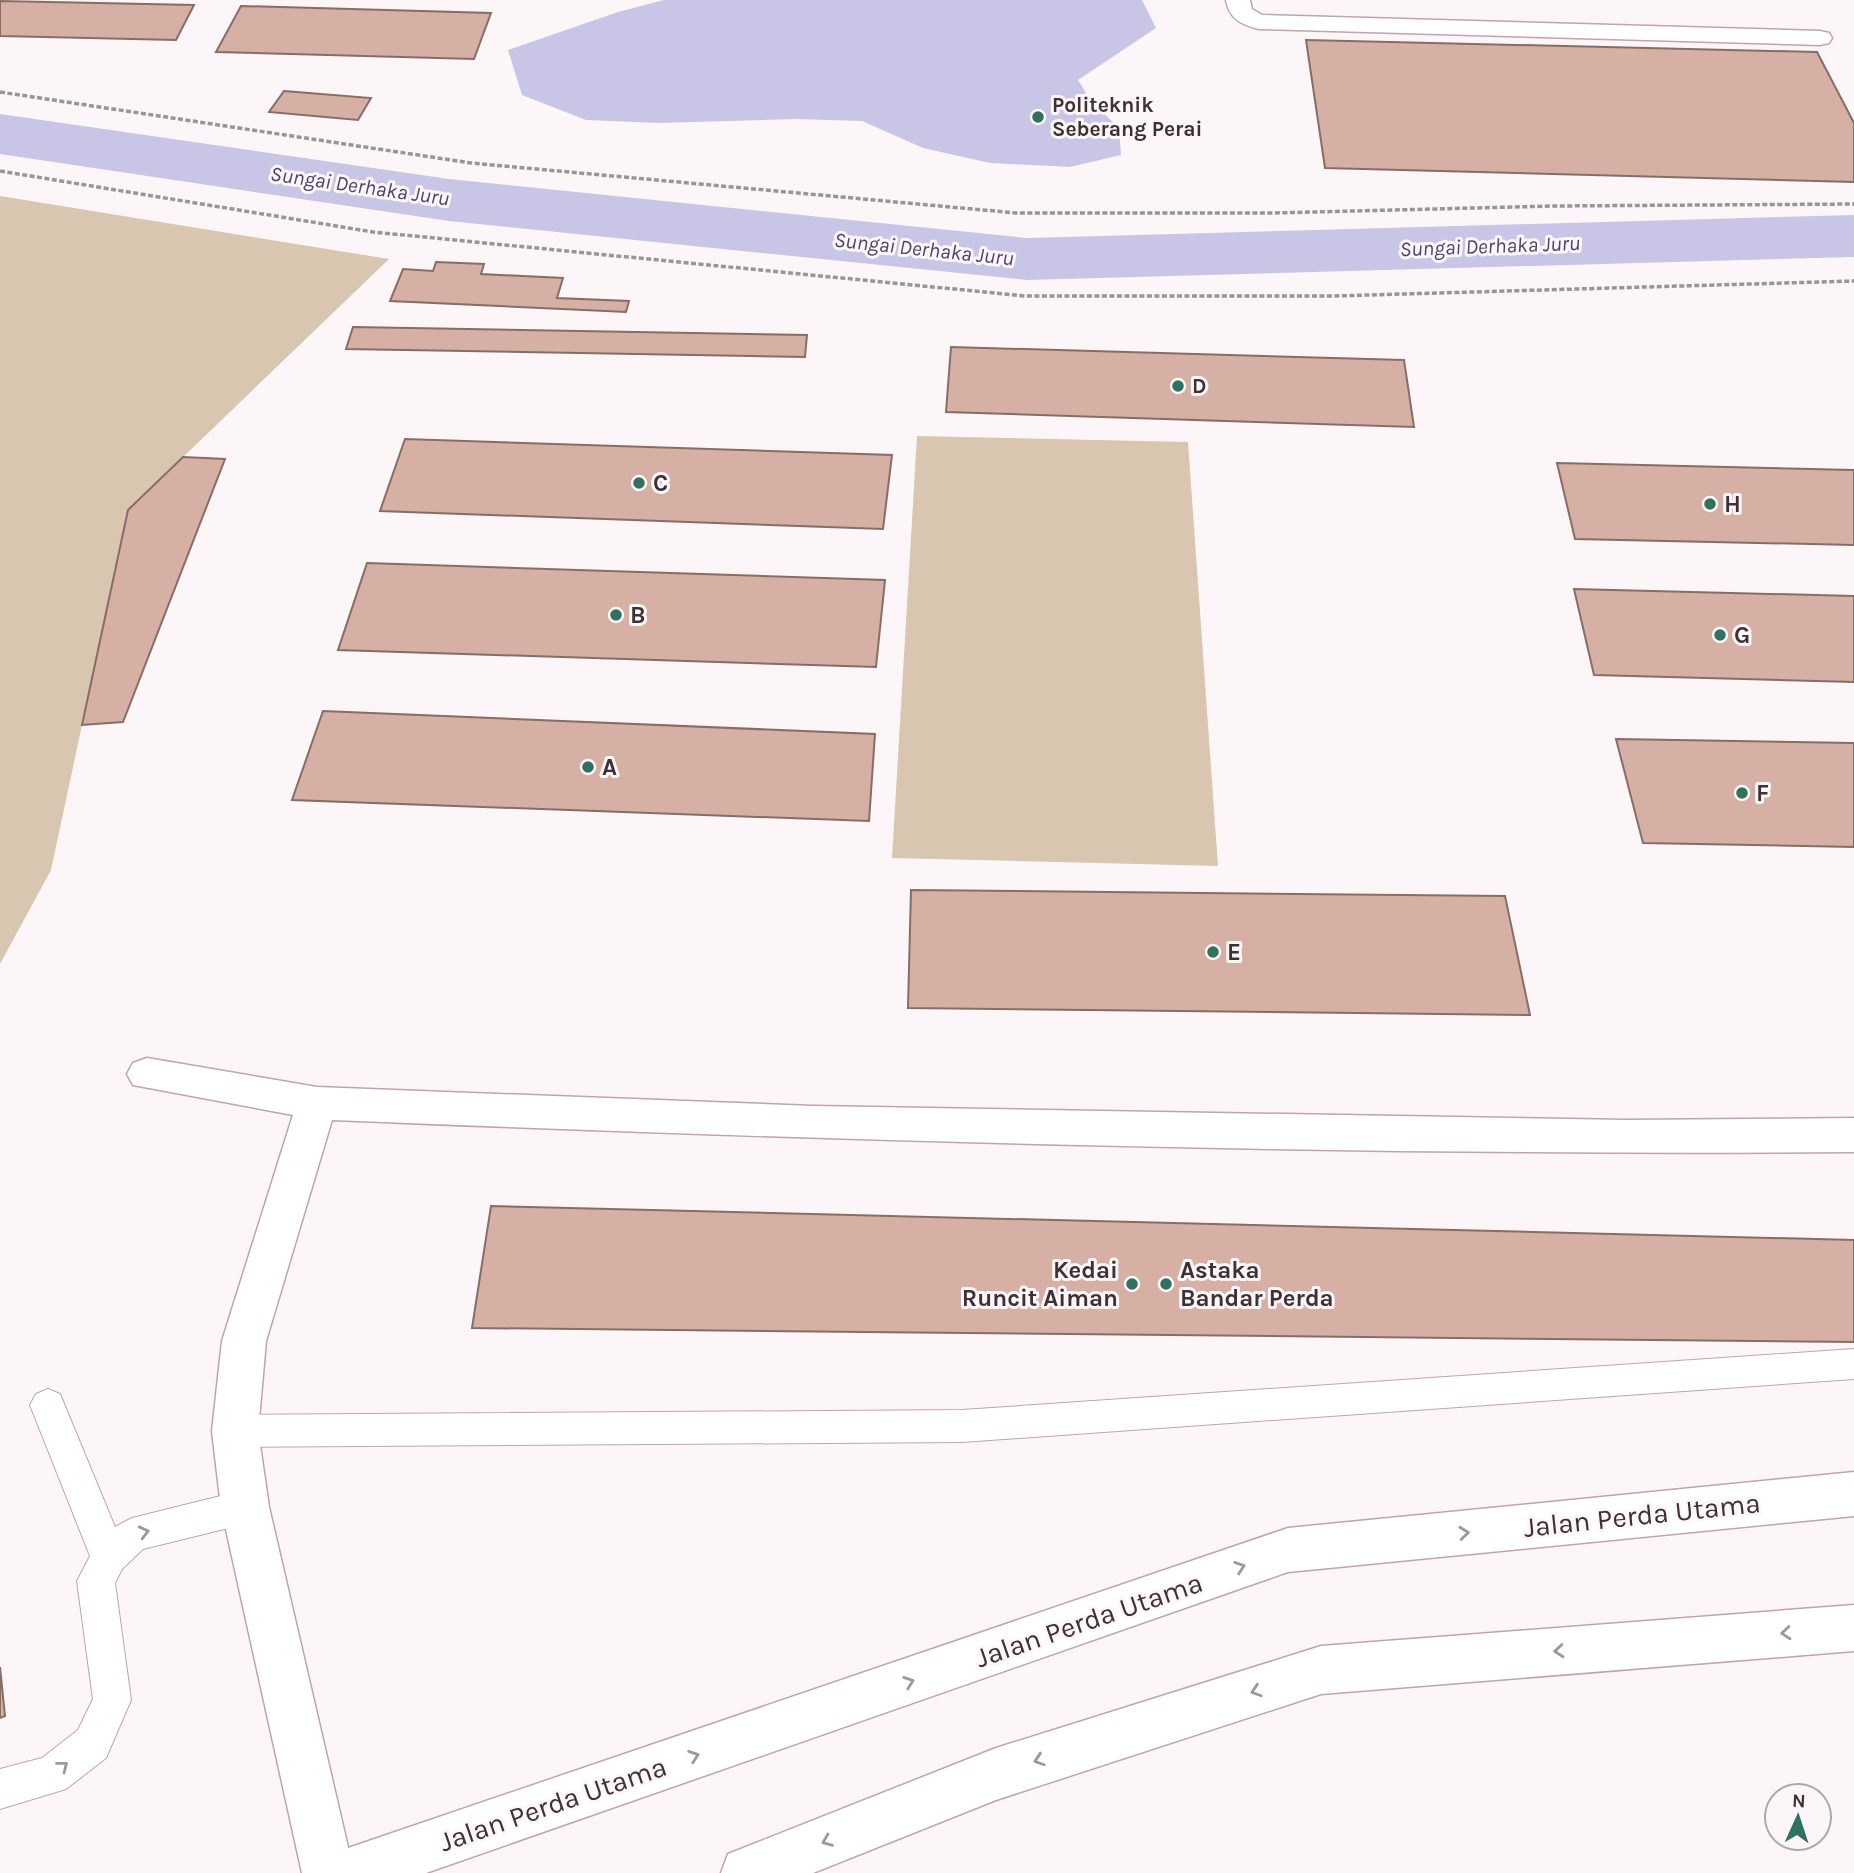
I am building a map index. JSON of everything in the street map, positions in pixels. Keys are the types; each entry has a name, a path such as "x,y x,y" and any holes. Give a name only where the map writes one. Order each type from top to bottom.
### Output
{"street":[{"path":"1238,0 1238,9 1243,16 1259,22 1821,38"},
{"path":"147,1074 317,1103 827,1124 1627,1137 1854,1135"},
{"path":"317,1103 244,1341 235,1431 246,1507 328,1873"},
{"name":"Jalan Perda Utama","path":"351,1873 1288,1550 1854,1494"},
{"path":"747,1873 996,1774 1321,1670 1854,1628"}],"lane":[{"path":"235,1431 962,1426 1854,1364"},
{"path":"48,1405 108,1557"},
{"path":"0,1789 52,1775 92,1744 113,1700 96,1581 108,1557 132,1535 246,1507"}],"path":[{"path":"0,92 471,163 1016,213 1273,213 1554,206 1854,204"},
{"path":"0,172 373,232 1025,296 1334,296 1854,281"}],"shaded area":[{"path":"664,0 1142,0 1156,28 1078,80 1091,101 1119,128 1121,155 1070,167 990,163 923,148 862,121 796,119 659,123 586,120 522,95 508,50 618,12"},
{"path":"0,196 389,259 128,510 51,870 0,964"},
{"path":"917,436 1188,442 1218,866 892,858"}],"building":[{"path":"0,1 194,5 176,40 0,36"},
{"path":"241,6 491,13 474,59 216,52"},
{"path":"1306,40 1817,52 1854,123 1854,182 1325,168"},
{"path":"284,91 371,98 358,120 269,112"},
{"path":"436,262 484,264 481,274 563,278 557,298 629,301 626,312 390,301 403,269 433,271"},
{"path":"353,327 807,335 805,357 346,349"},
{"name":"D","path":"951,347 1404,360 1414,427 946,412"},
{"name":"C","path":"405,439 892,455 883,529 380,511"},
{"path":"183,457 225,459 123,722 82,725 128,510"},
{"name":"H","path":"1557,463 1854,470 1854,545 1575,539"},
{"name":"B","path":"367,563 885,580 876,667 338,650"},
{"name":"G","path":"1574,589 1854,596 1854,682 1594,675"},
{"name":"A","path":"323,711 875,734 869,821 292,800"},
{"name":"F","path":"1616,739 1854,743 1854,847 1643,843"},
{"name":"E","path":"911,890 1505,896 1530,1015 908,1008"},
{"name":"Astaka Bandar Perda","path":"491,1206 1854,1240 1854,1342 472,1328"},
{"path":"0,1667 5,1716 0,1718"}],"waterway":[{"name":"Sungai Derhaka Juru","path":"0,134 449,200 1027,259 1854,236"}],"place":[{"name":"Politeknik Seberang Perai","path":"1038,117"},
{"name":"D","path":"1178,386"},
{"name":"C","path":"639,483"},
{"name":"H","path":"1710,504"},
{"name":"B","path":"616,615"},
{"name":"G","path":"1720,635"},
{"name":"A","path":"588,767"},
{"name":"F","path":"1742,793"},
{"name":"E","path":"1213,952"},
{"name":"Kedai Runcit Aiman","path":"1132,1284"},
{"name":"Astaka Bandar Perda","path":"1166,1284"}]}
